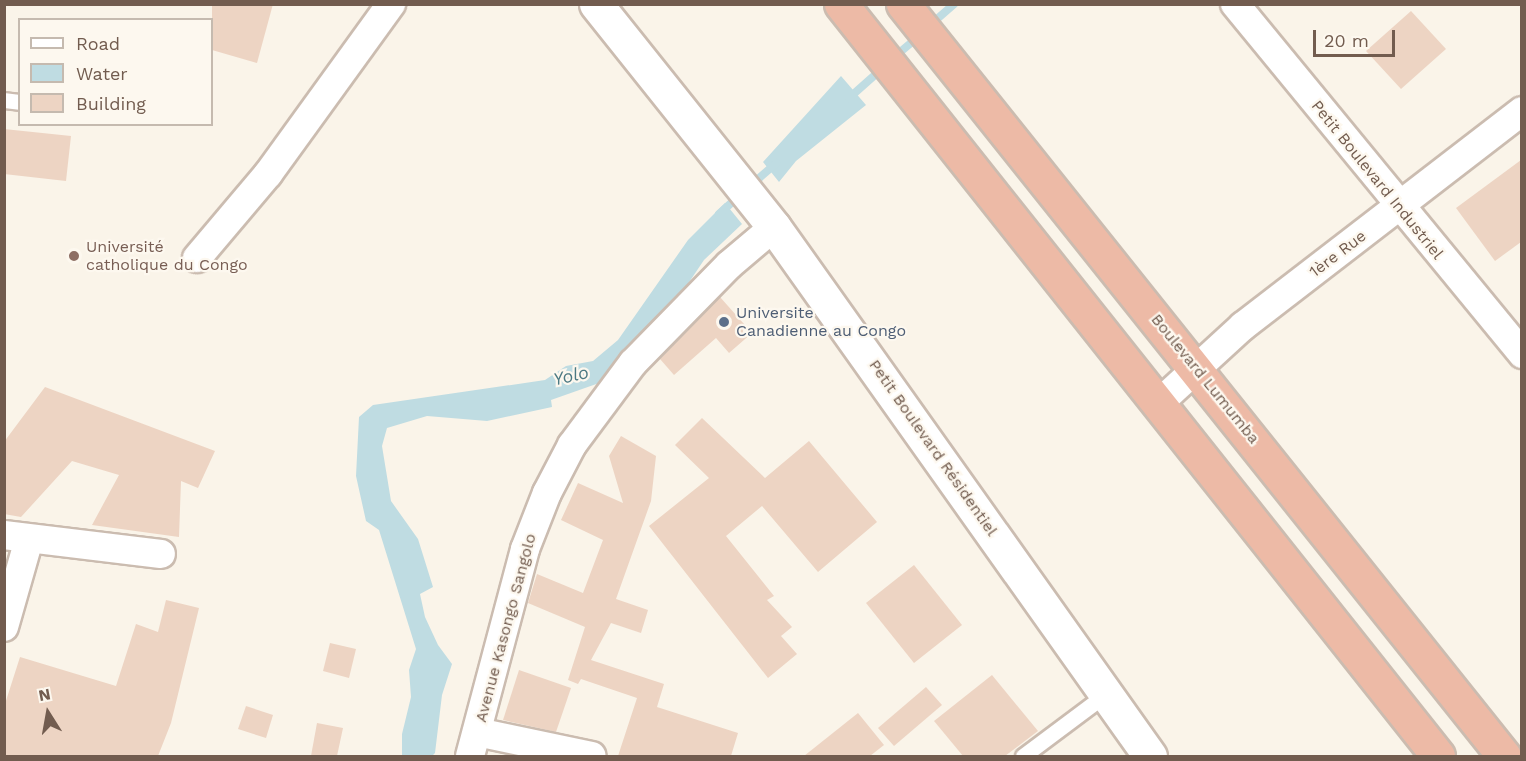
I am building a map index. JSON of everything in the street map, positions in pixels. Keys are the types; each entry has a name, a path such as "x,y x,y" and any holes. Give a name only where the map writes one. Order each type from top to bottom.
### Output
{"highway":[{"name":"Boulevard Lumumba","path":"903,4 1504,756"},
{"path":"844,8 1438,756"}],"street":[{"path":"197,258 268,174 392,4"},
{"name":"Petit Boulevard Résidentiel","path":"596,4 769,221 1150,756"},
{"name":"Petit Boulevard Industriel","path":"1235,4 1521,354"},
{"name":"1ère Rue","path":"1159,403 1243,326 1521,111"},
{"name":"Avenue Kasongo Sangolo","path":"474,744 525,549 547,493 572,445 633,363 729,266 769,221"},
{"path":"4,627 17,537 161,554"},
{"path":"474,744 592,756"}],"lane":[{"path":"1023,756 1106,694"}],"water":[{"path":"841,76 866,105 796,161 779,182 763,162"},
{"path":"725,203 742,224 704,260 665,318 602,382 551,400 552,407 487,421 427,416 387,428 382,446 391,501 418,539 433,587 420,594 425,617 438,645 452,664 442,695 435,753 432,756 402,756 402,734 411,697 409,670 416,649 379,530 366,521 356,476 359,417 373,405 545,380 566,366 593,361 618,340 688,240"}],"building":[{"path":"212,4 273,4 257,63 213,50"},
{"path":"1411,11 1446,49 1401,89 1366,51"},
{"path":"4,129 71,136 66,181 4,174"},
{"path":"1521,160 1521,242 1495,261 1456,208"},
{"path":"720,297 752,333 729,353 716,338 674,375 660,359"},
{"path":"45,387 215,451 198,488 181,481 179,537 92,525 119,475 72,461 21,517 4,514 4,442"},
{"path":"702,418 765,478 809,441 877,522 818,572 762,506 726,536 774,596 767,600 792,627 781,636 797,654 768,678 649,526 709,478 675,445"},
{"path":"621,436 656,456 651,501 616,599 648,610 641,633 611,623 591,660 664,684 657,707 738,733 731,756 618,756 637,698 581,679 578,684 568,680 585,627 528,603 537,574 583,593 603,540 561,520 578,483 623,503 609,456"},
{"path":"914,565 962,625 914,663 866,603"},
{"path":"166,600 199,608 171,723 158,756 4,756 4,707 20,657 116,686 136,624 158,632"},
{"path":"330,643 356,649 349,678 323,671"},
{"path":"519,670 571,688 556,732 503,720"},
{"path":"992,675 1038,731 1005,756 963,756 934,721"},
{"path":"926,687 942,705 894,746 878,728"},
{"path":"246,706 273,715 266,738 238,729"},
{"path":"858,713 884,745 870,756 804,756"},
{"path":"317,723 343,728 337,756 311,756"}],"waterway":[{"name":"Yolo","path":"929,26 954,4"},
{"name":"Yolo","path":"893,58 920,35"},
{"name":"Yolo","path":"849,98 884,67"},
{"name":"Yolo","path":"750,186 776,163"},
{"name":"Yolo","path":"719,214 740,195"}],"place":[{"name":"Université catholique du Congo","path":"74,256"},
{"name":"Universite Canadienne au Congo","path":"724,322"}]}
